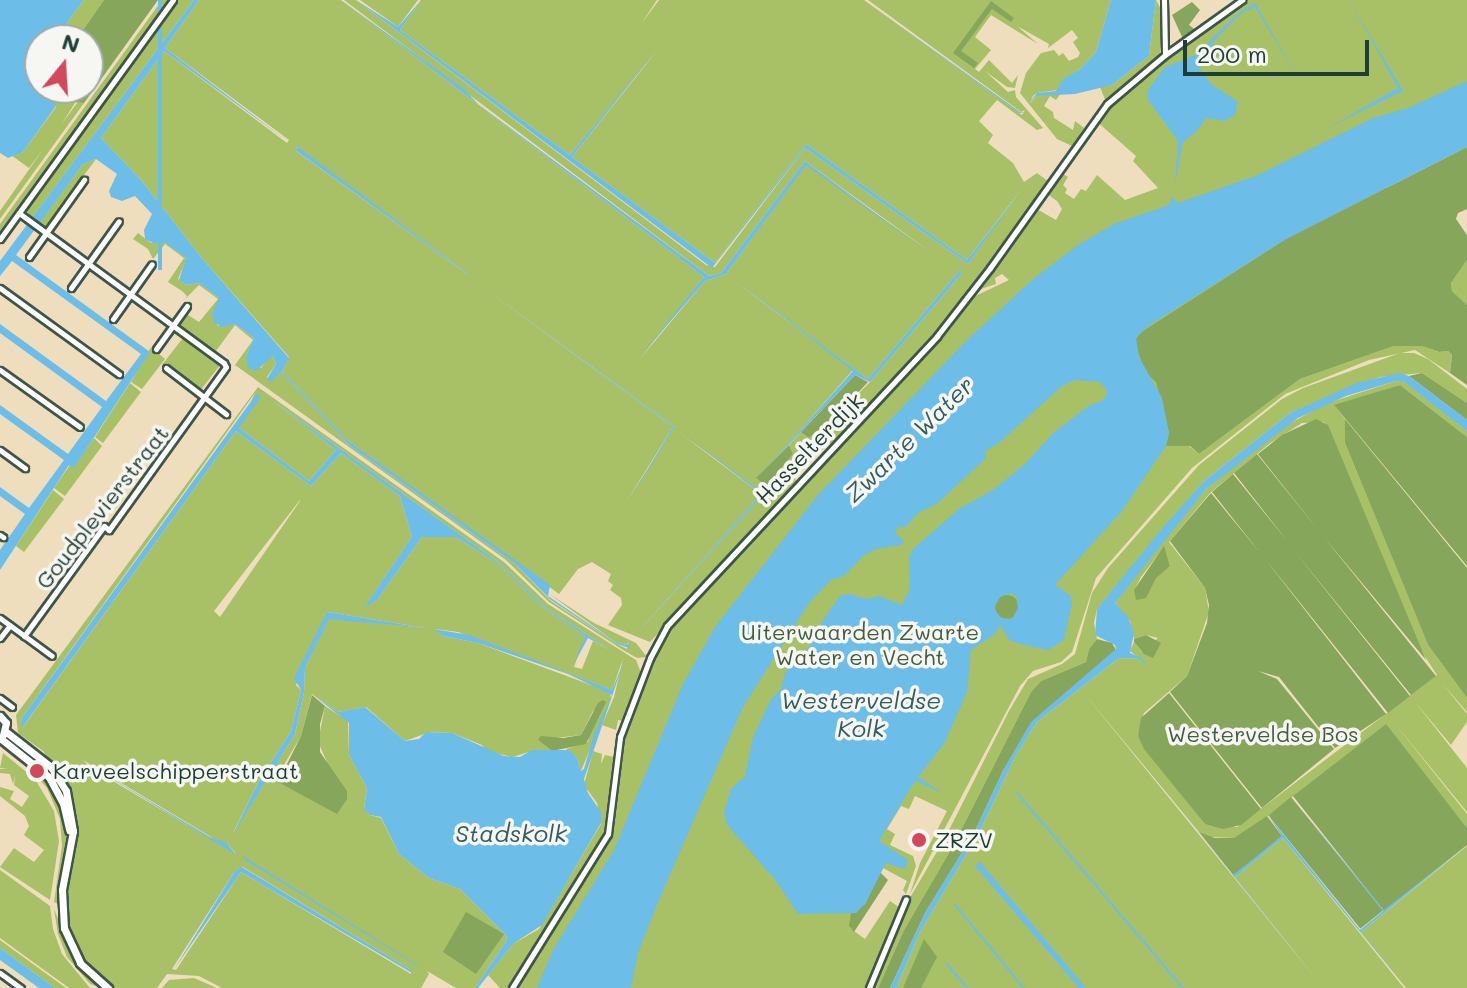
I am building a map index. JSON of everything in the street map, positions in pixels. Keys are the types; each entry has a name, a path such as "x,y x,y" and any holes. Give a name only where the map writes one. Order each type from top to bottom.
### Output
{"main road":[{"path":"0,716 6,723 2,736 37,765 54,785 66,813 70,844 62,890 64,928 80,963 108,988"}],"street":[{"path":"0,239 173,0"},
{"path":"1164,0 1165,55"},
{"name":"Hasselterdijk","path":"512,988 608,834 620,737 653,650 667,626 937,336 1005,248 1101,111 1165,55 1242,0"},
{"path":"29,257 84,180"},
{"name":"Goudplevierstraat","path":"19,213 225,365 109,530 104,526 24,636"},
{"path":"71,288 119,221"},
{"path":"113,319 152,264"},
{"path":"0,288 119,374"},
{"path":"156,349 187,306"},
{"path":"166,368 226,414"},
{"path":"0,370 80,427"},
{"path":"0,450 25,468"},
{"path":"0,618 52,656"},
{"path":"0,638 10,625"},
{"path":"0,698 12,707"},
{"path":"869,988 906,899"},
{"path":"0,973 21,988"}],"green space":[{"path":"84,0 104,0 87,24 67,24"},
{"path":"104,0 158,0 104,75 104,24 87,24"},
{"path":"162,0 169,0 104,89 104,80"},
{"path":"176,0 194,0 32,218 25,209 101,104 104,104 104,100"},
{"path":"199,0 341,0 704,277 639,360 705,281 726,274 806,164 933,254 805,161 721,273 709,276 344,0 356,0 706,265 715,267 805,148 968,264 1021,190 967,260 806,144 715,263 572,157 659,48 570,155 400,30 421,0 657,0 641,24 659,0 864,0 1022,115 1025,110 1021,112 868,0 1111,0 1096,52 1079,70 1062,81 1058,90 1037,93 1030,103 1037,96 1061,93 1056,100 1050,96 1044,106 1053,112 1054,118 1073,130 1075,121 1084,128 1072,146 1057,139 1020,93 1026,73 1041,53 1054,50 1059,56 1063,53 1069,61 1078,57 1080,53 1073,42 1078,38 1072,30 1048,48 1049,44 1017,26 1038,44 991,15 975,37 991,50 975,69 979,72 989,60 1012,83 1018,75 1015,88 1007,87 985,71 1008,92 1015,90 1016,97 1043,128 1037,130 997,100 979,121 993,135 988,143 1013,163 1024,182 1037,173 1049,182 1000,252 934,335 832,444 827,442 820,453 811,445 790,474 797,481 650,642 608,625 622,605 621,598 610,590 613,585 608,581 611,574 592,562 578,569 559,594 347,440 282,371 289,357 200,256 142,181 101,138 164,51 287,143 289,140 165,48","holes":["297,147 467,274 296,151","960,270 962,273 870,382 821,431 816,430 809,438 801,432 789,445 793,454 766,485 757,479 853,370 733,280 868,379","472,279 675,427 625,504 673,427","680,433 764,494 635,635 761,494"]},
{"path":"360,0 418,0 398,27"},
{"path":"1156,0 1163,13 1160,55 1106,102 1100,87 1112,85 1149,56"},
{"name":"Uiterwaarden Zwarte Water en Vecht","path":"1245,0 1467,0 1467,147 1391,183 1167,445 1189,446 1199,454 1300,379 1394,346 1424,346 1438,352 1448,351 1452,355 1450,373 1415,350 1369,360 1285,394 1192,468 1096,578 1072,652 1061,662 1033,671 1020,686 910,894 920,863 947,811 915,796 909,809 901,806 887,829 895,834 890,845 913,856 916,866 906,894 903,890 907,881 883,868 850,924 850,928 865,939 890,901 900,908 867,988 515,988 609,839 616,808 622,740 663,636 969,299 1009,280 1002,274 995,278 996,284 978,290 1035,208 1056,220 1062,209 1046,193 1060,172 1068,177 1063,185 1067,189 1065,193 1074,199 1081,189 1086,191 1097,175 1125,200 1158,188 1133,161 1136,156 1095,120 1167,56"},
{"path":"991,1 1014,18 1011,22 992,9 961,51 978,63 974,68 953,53"},
{"path":"1192,2 1200,10 1189,25 1197,31 1183,39 1172,15"},
{"path":"56,104 74,104 61,125 76,104 83,104 0,219 0,211 44,148 29,168 11,155 23,152"},
{"path":"87,104 93,104 0,231 0,224"},
{"path":"1467,147 1467,209 1458,213 1456,219 1467,235 1467,260 1451,283 1452,291 1467,305 1467,385 1450,373 1452,355 1448,351 1439,352 1423,346 1394,346 1300,379 1199,454 1190,446 1166,446 1169,433 1156,382 1146,373 1134,342 1140,333 1286,239"},
{"path":"96,159 45,228 39,223 83,164"},
{"path":"138,233 151,243 165,243 185,257 178,279 187,285 199,283 219,298 212,314 218,326 235,324 254,338 246,356 261,368 273,356 276,364 267,377 271,381 281,372 349,445 514,563 551,601 617,644 627,649 629,642 626,645 614,641 548,593 594,623 636,643 647,657 637,658 549,602 506,560 235,365 253,340 235,325 216,351 177,323 185,313 199,322 218,299 199,285 185,299 187,296 182,291 168,282 184,258 165,244 153,259 148,249 133,239"},
{"path":"1467,260 1467,305 1452,291 1451,283"},
{"path":"183,338 219,366 199,392 163,364"},
{"path":"151,347 165,359 142,389 131,382"},
{"path":"1400,353 1414,353 1428,359 1467,389 1467,403 1422,373 1380,377 1290,413 1204,481 1097,609 1094,623 1097,639 1089,649 1086,662 1041,681 1031,692 953,846 904,930 878,988 870,988 904,908 945,838 1009,711 1028,679 1062,664 1075,654 1092,593 1108,568 1199,465 1282,399 1303,388"},
{"path":"1422,373 1467,403 1467,420 1409,376"},
{"path":"855,375 868,382 821,432 816,431 809,438 801,432"},
{"path":"1403,381 1467,431 1467,437 1400,385 1335,406 1345,419 1345,443 1428,645 1467,698 1467,712 1442,683 1467,714 1467,722 1451,745 1415,702 1467,768 1467,812 1392,720 1467,814 1467,828 1385,725 1246,833 1234,838 1210,837 1199,832 1083,692 1317,980 1235,877 1283,838 1404,988 896,988 920,932 979,833 1016,755 1037,722 1119,658 1139,659 1147,665 1130,651 1134,642 1142,652 1158,638 1146,635 1134,639 1130,621 1115,603 1155,548 1206,489 1278,430 1325,404","holes":["1324,422 1420,649 1437,675 1237,827 1205,824 1138,736 1144,713 1187,676 1209,612 1205,588 1169,542 1210,493 1269,444 1302,423","1164,547 1170,566 1134,591 1141,577"]},
{"path":"130,383 141,392 103,443 95,437"},
{"path":"1400,385 1467,437 1467,566 1334,405"},
{"path":"258,387 504,562 548,604 636,660 641,673 623,721 618,720 616,730 602,725 614,697 623,659 612,690 458,632 435,629 443,636 478,643 610,692 611,698 581,771 577,758 566,749 588,742 594,709 581,735 538,740 552,751 536,750 512,757 487,751 482,745 452,733 430,732 405,741 366,707 338,712 312,694 301,736 278,775 327,762 318,742 325,706 348,721 349,755 367,788 364,808 370,815 381,818 399,854 429,878 460,889 506,935 507,940 475,988 456,988 427,971 429,974 421,988 222,988 199,976 167,974 157,988 115,988 95,974 74,945 65,910 75,835 71,800 65,783 43,751 18,733 16,715","holes":["255,393 239,428 309,481 336,450 273,401 497,561 545,607 610,650 593,641 582,669 574,667 585,636 540,605 497,563 456,537 422,537 377,600 365,607 412,537 400,496 341,453 311,486 236,431 23,727 21,719","300,500 220,617 214,611","327,612 426,628 329,618 305,668 304,692 295,734 232,835 258,783 291,731 301,690 296,685","83,760 221,843 227,843 236,854 91,768","243,867 411,970 411,974 241,872 176,970 172,969 235,871"]},
{"name":"Westerveldse Bos","path":"1316,419 1328,425 1426,660 1323,536 1436,676 1411,695 1292,548 1410,696 1388,713 1266,560 1386,714 1335,748 1279,677 1258,671 1277,679 1334,749 1262,808 1170,692 1187,676 1207,623 1209,605 1205,588 1170,541 1211,493 1261,554 1212,492 1233,474 1288,542 1234,473 1257,454 1319,531 1258,454 1282,435"},
{"path":"1345,419 1467,568 1467,698 1428,645 1345,443"},
{"path":"94,438 102,446 65,496 54,488 70,465 74,467"},
{"path":"789,445 793,454 766,486 756,478"},
{"path":"53,490 64,499 24,552 16,546"},
{"path":"1164,546 1170,566 1156,578 1146,598 1136,600 1134,590"},
{"path":"1007,595 1016,598 1019,607 1016,616 1007,619 998,616 995,607 998,598"},
{"path":"1146,635 1161,643 1153,658 1144,654 1134,642 1134,639"},
{"path":"1097,639 1112,643 1116,650 1031,723 1003,771 974,833 925,913 890,988 878,988 904,930 953,846 1031,692 1041,681 1086,662 1089,649"},
{"path":"1169,693 1261,809 1241,825 1223,829 1205,824 1144,749 1138,736 1141,718"},
{"path":"312,695 325,706 320,724 320,752 347,791 347,799 337,814 278,782 301,736"},
{"path":"606,702 586,744 552,751 538,740 541,736 563,738 581,735 598,703"},
{"path":"1386,724 1467,828 1467,845 1384,911 1293,796"},
{"path":"593,751 602,754 601,764 605,755 614,757 606,833 510,988 500,988 488,975 513,944 539,929 601,824 597,803 584,785"},
{"path":"3,753 35,779 54,811 59,841 50,900 0,867 14,848 34,862 44,850 24,835 29,826 25,816 0,796 0,787 14,791 10,799 22,807 29,796 14,785 15,775 13,784 10,774 0,773 0,769 8,769 0,768"},
{"path":"27,766 42,778 45,776 58,796 67,831 58,904 54,902 62,846 60,819 47,788"},
{"path":"1291,797 1383,910 1360,929 1268,815"},
{"path":"1267,816 1282,836 1234,876 1199,832 1215,838 1234,838"},
{"path":"1467,846 1467,988 1406,988 1361,932"},
{"path":"0,870 50,906 53,929 62,954 90,988 69,988 0,938"},
{"path":"880,872 888,880 854,932 849,926 851,913 865,904"},
{"path":"54,909 75,960 103,988 90,984 67,957 58,934"},
{"path":"466,912 504,934 476,974 443,952"},
{"path":"924,939 937,957 921,988 903,988"},
{"path":"0,940 66,988 55,988 0,948"},
{"path":"194,978 217,988 162,988 169,980"}],"water":[{"path":"0,0 84,0 67,24 24,24 24,104 56,106 23,152 8,158 0,153"},
{"path":"158,0 162,0 162,270 158,270"},
{"path":"194,0 199,0 165,48 290,143 164,51 101,138 142,181 200,256 289,358 282,371 347,440 550,585 548,596 614,641 626,645 630,643 629,648 617,644 551,600 514,563 349,445 281,372 271,382 267,379 276,364 273,356 256,371 248,368 246,356 254,338 235,324 221,327 214,322 212,314 219,298 199,283 187,285 179,280 186,258 165,243 145,239 144,230 152,214 135,196 122,201 111,197 109,191 117,174 96,159 83,164 16,255 150,352 74,468 69,465 0,570 0,550 25,514 0,496 0,487 29,508 64,460 0,414 0,405 68,454 102,407 0,333 0,324 106,401 141,354 12,261 0,276 0,261"},
{"path":"341,0 465,90 478,104 709,276 721,273 805,161 933,256 806,165 726,274 705,281 638,359 704,277"},
{"path":"356,0 398,27 421,0 400,30 570,155 658,48 572,157 715,263 806,144 967,260 1021,191 968,264 805,148 712,268"},
{"path":"864,0 1020,112 1025,112 1019,113"},
{"path":"1111,0 1156,0 1149,56 1112,85 1075,94 1037,96 1029,103 1037,93 1056,91 1063,79 1079,70 1096,52"},
{"path":"1349,0 1403,91 1326,129 1398,88"},
{"path":"1255,3 1299,80 1255,7 1243,12 1211,44 1229,59 1210,49 1194,61 1212,85 1237,101 1236,114 1225,121 1206,118 1196,132 1183,142 1175,184 1178,141 1148,100 1147,91 1165,67 1203,52 1210,40 1241,11"},
{"name":"Uiterwaarden Zwarte Water en Vecht","path":"1467,81 1467,147 1286,239 1147,327 1136,338 1139,357 1162,398 1169,433 1166,446 1122,511 1055,585 1070,595 1072,603 1064,640 1048,650 1020,644 1009,640 1000,625 995,634 971,650 967,692 944,744 918,777 943,793 915,781 879,841 908,860 905,869 886,863 865,904 856,913 798,914 776,881 727,825 724,812 731,789 745,776 753,737 771,699 781,689 785,673 815,640 819,626 840,596 848,594 868,599 879,596 902,605 910,588 909,556 914,548 960,508 993,490 1025,464 1054,432 1090,405 1102,401 1108,392 1100,382 1075,380 1061,387 999,443 985,451 986,458 938,503 918,513 907,526 897,528 895,533 904,541 901,545 876,549 863,556 844,576 831,580 809,603 743,707 656,907 638,953 631,988 537,988 553,950 614,850 683,684 715,627 817,496 966,341 1032,280 1078,245 1114,224 1169,205 1172,197 1178,203 1258,175 1373,118 1408,108","holes":["1011,593 1016,596 1018,608 1012,619 1001,618 994,608 1000,597"]},
{"path":"298,147 467,273 467,274 295,150"},
{"path":"960,270 962,273 870,382 855,375 757,478 853,371 733,279 868,379"},
{"path":"471,278 675,427 626,505 673,427"},
{"path":"1399,373 1409,376 1467,420 1467,431 1403,381 1396,381 1346,396 1298,418 1206,489 1115,603 1128,617 1134,633 1130,653 1142,658 1147,666 1139,659 1119,658 1037,722 1016,755 979,833 920,932 896,988 890,988 925,913 974,833 1003,771 1031,722 1116,649 1115,645 1095,635 1097,609 1161,530 1204,481 1290,413 1357,383"},
{"path":"257,393 261,397 239,428 309,481 336,450 273,401 497,561 545,607 610,650 588,638 574,664 585,636 540,605 497,563 456,537 422,537 377,600 364,608 412,537 400,496 341,453 311,486 236,431 22,728 21,719"},
{"path":"681,432 764,494 635,635 761,494"},
{"path":"327,612 426,628 329,619 305,668 304,692 295,734 232,836 258,783 291,731 301,690 294,678"},
{"name":"Stadskolk","path":"434,629 469,635 612,690 624,661 584,779 588,793 601,812 601,823 542,925 513,944 478,988 475,988 507,940 506,935 460,889 429,878 399,854 381,817 370,815 364,809 367,788 349,755 349,723 312,694 338,712 365,707 405,741 419,739 426,732 452,733 504,756 520,757 532,750 569,750 577,758 581,771 612,695 568,674 478,643 443,636"},
{"path":"1085,691 1233,875 1282,836 1268,815 1360,930 1383,911 1291,797 1384,910 1467,845 1361,932 1406,988 1283,838 1235,877 1317,980"},
{"path":"81,760 210,837 227,843 236,855"},
{"path":"241,855 418,965 418,966 245,860"},
{"path":"980,862 1086,988 1079,988 975,866"},
{"path":"242,867 412,973 241,872 173,971 235,871"},
{"path":"0,948 55,988 39,988 0,960"}],"waterway":[{"path":"1017,793 1183,988"},
{"path":"955,905 1024,988"},
{"path":"947,964 967,988"}],"place":[{"name":"Karveelschipperstraat","path":"37,771"},
{"name":"ZRZV","path":"919,840"}],"water label":[{"name":"Zwarte Water","path":"909,439"},
{"name":"Westerveldse Kolk","path":"861,714"}]}
